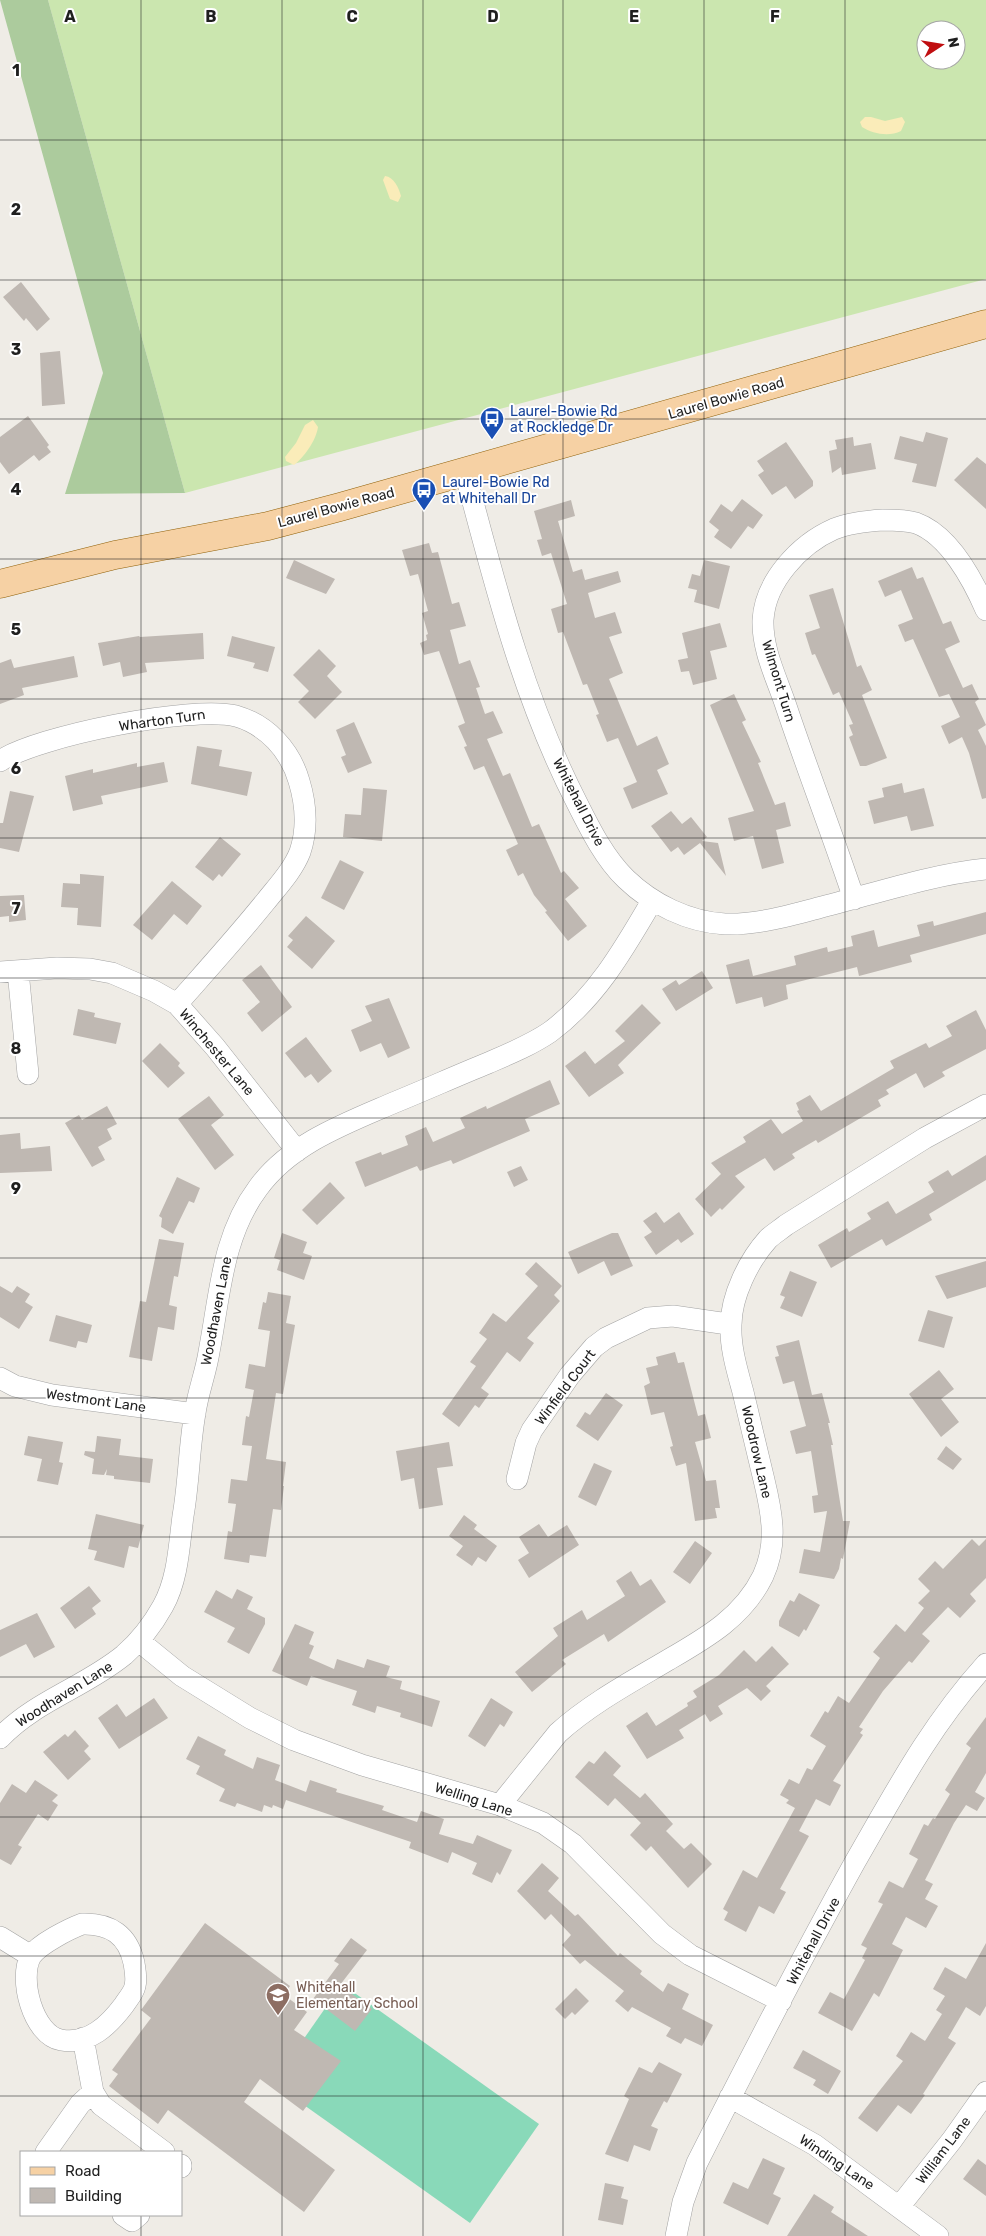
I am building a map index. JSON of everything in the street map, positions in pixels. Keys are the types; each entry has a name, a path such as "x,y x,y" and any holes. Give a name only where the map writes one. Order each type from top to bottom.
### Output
{"main road":[{"name":"Laurel Bowie Road","path":"0,584 116,555 268,526 466,472 986,324"}],"street":[{"name":"Whitehall Drive","path":"466,472 500,600 540,724 567,784 604,851 625,878 652,901 677,913 724,924 748,922 799,913 944,874 986,869"},
{"name":"Wilmont Turn","path":"854,899 823,806 770,663 763,618 770,591 778,576 792,560 824,534 852,524 890,520 917,524 943,542 962,564 986,610"},
{"name":"Wharton Turn","path":"0,761 18,752 75,735 134,722 188,714 215,713 235,716 262,729 283,747 298,778 306,812 300,850 296,862 261,908 177,1004"},
{"name":"Woodhaven Lane","path":"0,1738 25,1715 114,1663 139,1641 151,1626 171,1589 186,1502 195,1414 209,1352 217,1293 233,1233 258,1188 273,1171 297,1151 353,1119 505,1055 550,1031 580,1006 602,980 652,901"},
{"name":"Winchester Lane","path":"9,971 57,968 90,969 112,973 141,985 177,1004 215,1047 297,1151"},
{"path":"9,971 28,1074"},
{"name":"Woodrow Lane","path":"500,1805 558,1733 594,1706 711,1634 733,1617 763,1576 770,1557 773,1518 735,1359 730,1322 743,1279 753,1260 769,1238 786,1225 925,1138 986,1106"},
{"name":"Winfield Court","path":"517,1478 526,1443 532,1430 570,1375 594,1347 606,1338 648,1318 673,1316 721,1323 730,1322"},
{"name":"Westmont Lane","path":"0,1378 15,1386 52,1394 195,1414"},
{"name":"Welling Lane","path":"139,1641 182,1676 250,1718 294,1740 362,1765 500,1805 543,1823 558,1832 591,1862 642,1916 690,1955 782,2001"},
{"name":"Whitehall Drive","path":"676,2236 689,2183 730,2097 814,1937 926,1740 952,1704 986,1664"},
{"path":"82,1924 106,1926 117,1933 126,1943 132,1954 135,1987 103,2030 83,2038 62,2040 50,2036 38,2024 32,2010 28,1990 31,1956 53,1938 82,1924"},
{"path":"0,1937 31,1956"},
{"path":"83,2038 93,2092 101,2105 163,2151"},
{"path":"47,2151 80,2104 93,2092"},
{"name":"William Lane","path":"899,2207 952,2140 986,2092"},
{"name":"Winding Lane","path":"730,2097 815,2145 938,2236"},
{"path":"124,2216 132,2221 138,2216"}],"green space":[{"path":"0,0 48,0 185,493 65,494 103,373"},
{"path":"48,0 986,0 986,279 185,493"},
{"path":"342,1984 539,2124 470,2223 273,2083"}],"sand":[{"path":"865,117 885,121 902,117 905,122 901,131 881,134 862,127 860,122"},
{"path":"385,176 391,178 397,186 401,196 398,202 390,199 383,180"},
{"path":"313,420 318,427 315,438 309,448 294,465 286,461 285,457 296,443 305,425"}],"building":[{"path":"21,282 50,319 37,331 26,318 24,321 3,297"},
{"path":"60,351 65,404 42,406 40,353"},
{"path":"28,416 49,445 47,447 51,452 39,461 34,455 9,474 0,462 0,437"},
{"path":"926,432 948,438 936,487 912,482 917,464 894,459 900,436 923,442"},
{"path":"853,437 854,446 871,443 876,469 842,475 841,467 832,473 829,451 837,449 835,440"},
{"path":"786,442 813,481 813,486 795,499 786,486 772,495 758,475 764,471 757,461"},
{"path":"977,457 986,464 986,509 954,480"},
{"path":"742,499 763,515 753,529 748,526 731,549 714,537 719,530 709,522 721,504 732,512"},
{"path":"571,500 575,516 558,521 573,572 582,569 585,580 618,571 621,582 588,593 595,618 615,612 622,633 609,637 623,673 609,679 637,746 657,736 669,764 657,770 668,794 632,809 623,788 637,782 618,738 607,742 596,715 599,714 587,684 583,685 563,632 558,633 551,609 567,604 551,553 542,556 537,540 542,539 534,511"},
{"path":"429,543 432,553 438,552 452,604 459,602 466,626 450,630 459,664 470,660 480,687 476,688 485,714 493,711 503,733 487,739 503,776 510,773 532,827 539,824 561,873 564,871 579,888 565,899 587,926 568,941 545,912 547,911 534,895 523,873 518,876 506,850 518,844 484,766 474,770 464,747 467,746 458,726 465,723 439,651 424,655 420,643 427,640 426,635 428,634 422,613 428,611 418,574 410,576 402,550"},
{"path":"294,560 335,579 326,594 286,578"},
{"path":"704,560 730,566 719,609 694,602 697,590 688,588 692,574 700,576"},
{"path":"912,567 917,579 923,577 943,624 951,621 960,642 945,649 963,688 972,684 979,699 975,702 986,725 978,730 986,746 986,798 982,799 969,753 962,737 949,744 941,726 960,717 949,694 939,697 913,639 905,642 898,625 913,619 901,590 885,597 878,581"},
{"path":"833,588 857,667 861,665 872,690 862,695 887,758 866,766 860,766 849,737 853,735 849,725 853,724 839,692 833,695 815,654 812,655 805,633 820,628 809,595"},
{"path":"720,623 727,647 710,651 717,679 693,685 689,671 681,672 678,660 688,658 682,633"},
{"path":"203,633 204,659 145,663 147,672 123,677 120,662 103,666 98,643 139,636"},
{"path":"232,636 275,647 268,672 253,668 255,663 227,656"},
{"path":"319,649 336,666 327,676 342,692 315,719 298,702 309,691 293,675"},
{"path":"74,656 78,677 22,688 24,695 0,704 0,663 11,659 14,668"},
{"path":"734,694 746,720 742,722 761,762 758,763 775,805 785,802 791,826 776,830 784,863 762,869 753,836 734,841 728,818 754,811 710,705"},
{"path":"354,722 372,763 348,773 341,757 346,755 336,730"},
{"path":"197,746 222,750 219,766 252,772 247,796 191,784"},
{"path":"164,762 168,782 101,796 103,804 73,811 65,776 93,769 93,773 137,763 137,767"},
{"path":"902,783 904,793 924,788 934,826 911,831 907,816 874,824 868,801 884,797 882,788"},
{"path":"363,788 387,790 382,841 343,837 345,814 361,815"},
{"path":"10,791 34,796 19,852 0,848 0,823 3,823"},
{"path":"671,811 682,824 691,817 707,837 702,841 718,843 726,876 700,843 684,855 678,847 671,852 651,826"},
{"path":"220,837 241,854 222,877 219,874 213,881 195,867"},
{"path":"340,860 364,872 344,910 321,898"},
{"path":"80,874 104,876 101,927 77,925 78,908 61,907 63,883 80,884"},
{"path":"172,881 202,906 187,925 174,914 152,940 133,925"},
{"path":"24,895 26,920 9,922 9,916 0,917 0,896"},
{"path":"986,912 986,934 910,955 912,962 859,976 857,967 786,985 788,999 764,1007 762,997 736,1004 726,965 749,959 753,976 796,965 794,956 827,947 828,952 853,946 851,936 874,930 878,947 920,936 917,925 933,921 934,926"},
{"path":"306,916 335,941 312,969 287,947 293,940 288,936"},
{"path":"261,965 292,1007 262,1032 247,1013 260,1002 242,980"},
{"path":"702,971 713,988 676,1011 662,989 676,980 679,985"},
{"path":"389,998 410,1048 388,1058 381,1043 360,1052 351,1030 372,1021 365,1006"},
{"path":"642,1004 661,1023 618,1065 624,1073 589,1097 565,1066 585,1051 595,1064 625,1041 615,1031"},
{"path":"78,1009 95,1013 94,1017 121,1023 116,1044 73,1035"},
{"path":"976,1010 986,1030 986,1049 942,1072 945,1076 924,1088 916,1073 886,1090 889,1094 878,1100 881,1106 818,1143 816,1140 792,1154 795,1158 774,1171 765,1158 735,1176 745,1187 722,1210 720,1208 711,1217 695,1199 721,1174 711,1163 746,1142 743,1137 771,1119 782,1134 803,1121 797,1111 799,1110 796,1103 810,1095 821,1111 894,1068 890,1061 926,1043 929,1048 952,1036 946,1026"},
{"path":"306,1037 332,1071 318,1083 311,1074 305,1078 285,1053"},
{"path":"160,1043 180,1063 178,1066 185,1073 168,1088 142,1061"},
{"path":"550,1080 560,1104 525,1119 530,1131 453,1164 451,1160 420,1171 417,1166 365,1187 355,1162 381,1152 382,1155 408,1145 405,1136 426,1127 433,1142 465,1128 460,1118 486,1106 487,1109"},
{"path":"209,1096 224,1115 211,1125 234,1155 215,1170 178,1119"},
{"path":"107,1106 117,1124 107,1129 112,1139 98,1147 105,1160 92,1167 65,1123 79,1115 82,1120"},
{"path":"20,1133 21,1149 50,1146 52,1171 0,1173 0,1135"},
{"path":"986,1155 986,1180 929,1214 932,1220 886,1246 882,1239 831,1268 818,1245 847,1228 849,1232 871,1219 867,1213 888,1201 896,1214 934,1192 928,1182 948,1170 952,1176"},
{"path":"521,1166 528,1180 514,1187 507,1172"},
{"path":"177,1177 200,1188 194,1203 189,1201 173,1234 161,1227 162,1218 159,1216"},
{"path":"330,1182 345,1198 317,1225 302,1210"},
{"path":"656,1212 664,1223 679,1212 694,1234 681,1243 678,1239 656,1255 644,1237 652,1232 643,1221"},
{"path":"282,1233 307,1242 303,1253 312,1256 304,1280 277,1270 280,1260 274,1258"},
{"path":"612,1233 618,1233 633,1266 611,1276 604,1261 578,1274 568,1252"},
{"path":"159,1239 184,1243 178,1277 174,1276 169,1305 177,1307 174,1330 158,1327 152,1361 129,1357 140,1301 146,1302"},
{"path":"986,1261 986,1287 947,1299 935,1276"},
{"path":"536,1262 562,1286 554,1295 560,1301 527,1338 534,1343 520,1362 507,1352 481,1388 489,1394 479,1408 475,1405 459,1427 442,1414 476,1366 470,1362 487,1339 479,1333 493,1313 506,1322 538,1286 525,1274"},
{"path":"790,1271 817,1282 802,1317 780,1308 785,1297 780,1295"},
{"path":"0,1286 12,1293 17,1286 30,1294 25,1302 33,1307 19,1329 0,1317"},
{"path":"268,1292 291,1296 286,1323 295,1325 283,1394 276,1393 266,1459 286,1462 281,1510 273,1509 266,1557 250,1555 249,1563 224,1559 228,1531 232,1532 236,1504 228,1503 231,1479 247,1481 252,1446 242,1445 246,1416 249,1417 254,1390 245,1388 249,1364 265,1367 270,1331 258,1329 263,1302 266,1303"},
{"path":"928,1310 953,1317 944,1348 918,1341"},
{"path":"56,1315 92,1325 87,1343 78,1341 76,1348 49,1341"},
{"path":"799,1340 812,1395 822,1393 830,1423 828,1423 833,1445 831,1445 843,1521 850,1521 843,1559 841,1558 839,1569 834,1579 799,1573 804,1549 820,1552 827,1511 814,1513 812,1496 818,1495 811,1451 796,1454 790,1431 806,1426 794,1381 783,1384 775,1357 779,1356 776,1346"},
{"path":"675,1352 678,1363 684,1362 698,1416 705,1414 711,1438 695,1442 706,1481 716,1480 720,1508 715,1508 717,1518 695,1521 686,1463 676,1466 670,1447 673,1446 664,1412 651,1415 644,1386 650,1383 646,1368 658,1365 656,1357"},
{"path":"939,1370 954,1389 941,1399 959,1422 941,1437 909,1394"},
{"path":"606,1393 623,1405 598,1441 576,1426 585,1412 590,1415"},
{"path":"28,1436 63,1442 59,1462 63,1463 58,1485 37,1481 42,1459 24,1455"},
{"path":"97,1436 121,1439 119,1455 153,1459 150,1483 114,1479 114,1476 106,1475 107,1469 104,1475 92,1474 94,1459 84,1455 85,1451 95,1452"},
{"path":"449,1442 453,1466 437,1468 443,1505 419,1509 414,1478 401,1481 396,1451"},
{"path":"946,1446 962,1459 953,1470 937,1459"},
{"path":"594,1463 612,1471 596,1506 578,1497"},
{"path":"96,1514 144,1525 138,1548 129,1546 124,1568 94,1560 97,1551 88,1549"},
{"path":"464,1515 477,1525 474,1529 497,1546 486,1562 478,1557 472,1566 456,1555 463,1546 449,1536"},
{"path":"539,1524 548,1537 567,1525 579,1545 529,1578 518,1560 529,1553 519,1537"},
{"path":"972,1539 979,1546 986,1539 986,1578 970,1594 976,1601 960,1618 948,1607 922,1634 930,1641 912,1663 909,1661 883,1691 859,1727 863,1729 860,1733 863,1735 833,1781 841,1785 830,1806 816,1799 799,1831 809,1836 780,1889 786,1892 774,1914 759,1906 746,1932 724,1920 728,1912 723,1909 743,1870 757,1878 795,1808 786,1803 789,1800 780,1795 789,1779 799,1784 807,1768 812,1770 826,1746 810,1736 825,1711 828,1713 838,1696 849,1703 880,1658 873,1652 896,1624 905,1632 924,1608 918,1603 930,1591 918,1579 935,1561 943,1569"},
{"path":"695,1541 712,1553 690,1584 673,1572"},
{"path":"631,1571 640,1586 651,1579 666,1602 608,1642 604,1634 562,1660 566,1664 532,1692 515,1672 558,1636 553,1628 582,1610 587,1620 625,1596 616,1581"},
{"path":"89,1586 101,1601 92,1608 96,1614 75,1629 60,1608"},
{"path":"237,1589 253,1597 247,1609 265,1618 265,1624 249,1654 227,1642 235,1628 204,1612 216,1590 232,1599"},
{"path":"799,1593 820,1605 806,1631 804,1629 799,1637 779,1626 779,1621 790,1600 794,1602"},
{"path":"37,1613 55,1647 34,1658 26,1644 0,1657 0,1630"},
{"path":"295,1624 314,1632 309,1644 314,1646 309,1658 334,1669 337,1659 364,1668 367,1659 390,1666 386,1677 402,1681 400,1689 440,1701 432,1727 400,1717 401,1713 377,1706 375,1713 352,1705 357,1691 311,1676 307,1686 272,1671"},
{"path":"772,1646 789,1664 766,1686 771,1691 761,1701 747,1688 718,1706 723,1714 710,1722 705,1714 679,1730 684,1738 647,1759 626,1726 647,1712 656,1726 688,1706 687,1703 697,1697 693,1691 719,1675 744,1650 756,1662"},
{"path":"154,1698 168,1718 119,1749 98,1718 117,1704 126,1717"},
{"path":"491,1698 513,1712 504,1727 500,1724 485,1747 468,1736"},
{"path":"986,1717 986,1773 975,1792 985,1798 977,1811 966,1805 954,1823 925,1880 933,1884 925,1899 938,1906 926,1928 906,1917 892,1944 903,1950 879,1997 874,1993 852,2031 818,2013 830,1992 844,1999 865,1960 862,1958 867,1948 861,1945 883,1904 878,1902 889,1881 903,1888 918,1859 909,1854 924,1824 928,1826 933,1818 935,1819 950,1794 945,1790 971,1748 966,1744"},
{"path":"75,1730 89,1746 84,1751 91,1759 68,1780 43,1752 65,1734 68,1737"},
{"path":"198,1736 226,1750 224,1755 253,1769 257,1757 280,1765 275,1780 306,1792 310,1780 337,1789 336,1792 384,1806 382,1810 417,1822 421,1811 444,1819 439,1834 473,1844 477,1835 512,1850 500,1875 497,1872 492,1883 472,1874 477,1863 452,1852 448,1863 409,1848 411,1842 286,1800 283,1809 273,1805 272,1808 264,1805 262,1812 237,1803 235,1807 219,1801 225,1789 196,1774 200,1766 186,1759"},
{"path":"605,1751 621,1766 613,1775 640,1798 645,1793 673,1824 666,1831 684,1849 691,1843 712,1864 688,1888 651,1846 646,1851 630,1835 641,1823 615,1798 608,1806 575,1777 589,1761 594,1764"},
{"path":"35,1780 58,1795 52,1801 58,1805 48,1821 38,1814 18,1845 22,1847 11,1865 0,1859 0,1803 12,1784 26,1793"},
{"path":"542,1863 559,1878 548,1891 575,1916 578,1914 618,1956 620,1953 642,1971 640,1974 663,1992 668,1983 689,1994 682,2009 713,2025 702,2046 685,2038 681,2044 666,2036 671,2028 632,2007 628,2012 615,2001 624,1991 585,1960 580,1964 562,1945 571,1935 551,1914 545,1920 517,1891"},
{"path":"205,1923 290,1986 284,1995 307,2012 294,2030 341,2061 303,2111 260,2079 244,2102 335,2170 304,2212 168,2110 158,2124 109,2086 118,2074 112,2070 151,2018 141,2010"},
{"path":"351,1938 367,1950 340,1985 372,2009 355,2031 313,1999 339,1964 334,1961"},
{"path":"986,1943 986,2006 980,2016 966,2007 948,2038 956,2043 923,2094 925,2095 911,2114 898,2105 877,2132 858,2118 903,2061 896,2056 911,2032 925,2041 942,2014 936,2010 945,1996 933,1989 945,1967 966,1979"},
{"path":"576,1988 589,2001 575,2015 572,2012 565,2019 555,2009"},
{"path":"803,2050 841,2071 828,2094 813,2085 816,2080 793,2068"},
{"path":"659,2062 682,2074 667,2103 664,2101 651,2126 658,2129 650,2151 634,2145 628,2162 605,2154 629,2099 624,2096 639,2067 652,2073"},
{"path":"763,2158 785,2168 773,2194 781,2198 768,2225 723,2203 733,2182 748,2189"},
{"path":"978,2159 986,2165 986,2196 963,2179"},
{"path":"605,2183 624,2187 621,2198 628,2200 623,2225 598,2220"},
{"path":"814,2194 834,2207 831,2212 868,2236 787,2236"}],"place":[{"name":"Laurel-Bowie Rd at Rockledge Dr","path":"492,440"},
{"name":"Laurel-Bowie Rd at Whitehall Dr","path":"424,511"},
{"name":"Whitehall Elementary School","path":"278,2016"}]}
